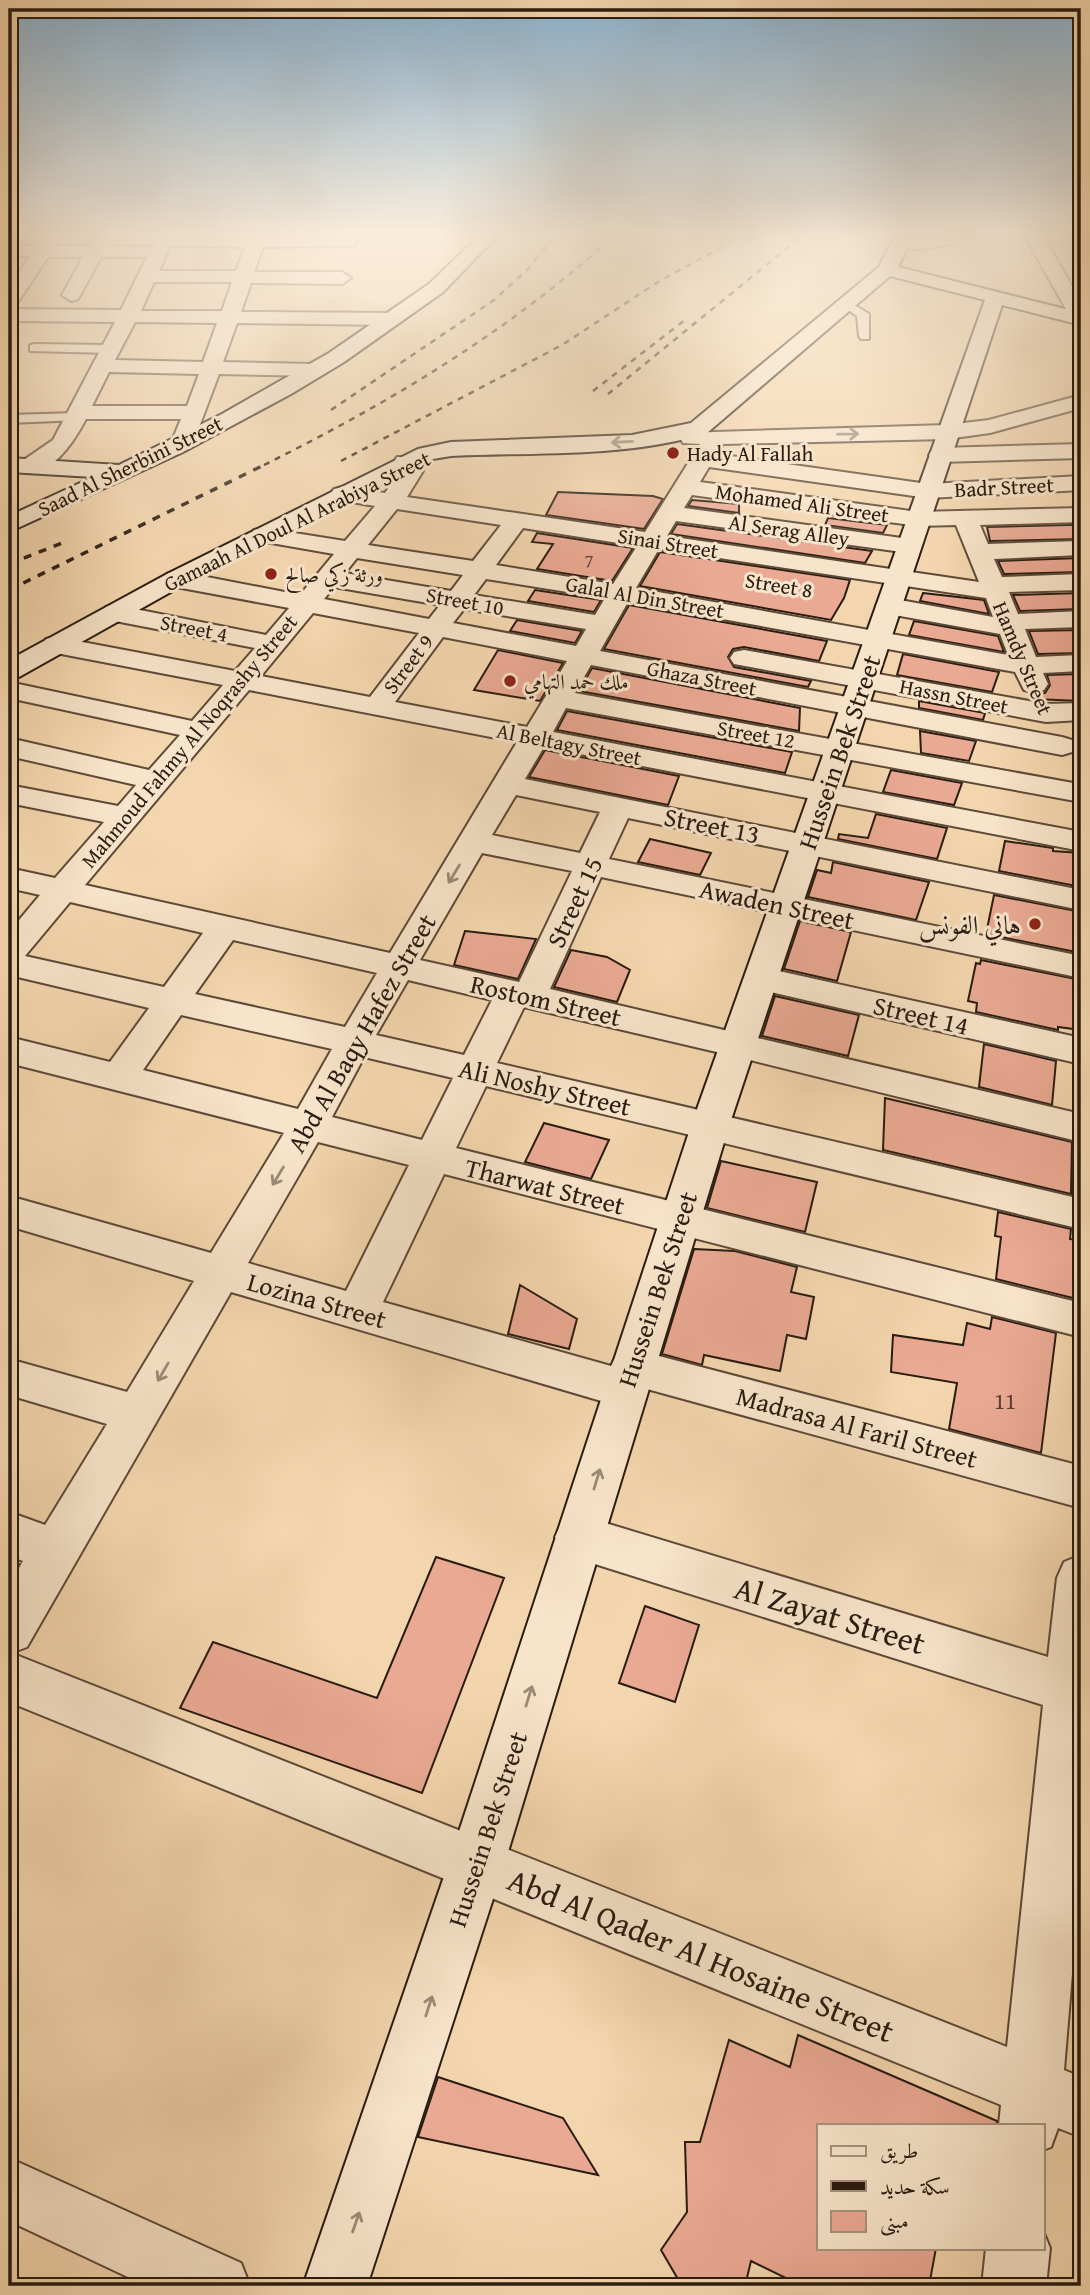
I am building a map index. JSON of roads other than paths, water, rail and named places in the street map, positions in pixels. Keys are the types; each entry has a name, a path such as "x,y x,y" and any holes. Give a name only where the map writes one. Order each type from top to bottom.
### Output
{"street":[{"path":"17,466 52,453 62,443 114,343"},
{"path":"109,352 137,343"},
{"path":"181,443 204,390 220,343"},
{"name":"Saad Al Sherbini Street","path":"9,525 181,443 359,343"},
{"name":"Gamaah Al Doul Al Arabiya Street","path":"9,671 176,579 426,454 451,449 657,439 699,428 801,343"},
{"name":"Hussein Bek Street","path":"335,2286 476,1865 679,1219 860,693 906,547 979,343"},
{"path":"315,344 356,345"},
{"path":"109,352 211,368 314,370"},
{"path":"90,388 116,389"},
{"path":"178,390 277,391"},
{"path":"906,547 990,426 1081,401"},
{"path":"77,415 195,413"},
{"path":"1037,425 1078,483"},
{"path":"990,426 1070,425"},
{"path":"657,439 677,500"},
{"path":"906,547 1054,452 1081,451"},
{"name":"Mahmoud Fahmy Al Noqrashy Street","path":"9,953 241,682 391,501 411,476 412,471 405,463"},
{"path":"17,466 122,472"},
{"path":"17,466 37,480 48,507"},
{"path":"677,500 766,468 820,475 906,547 1010,625 1081,619"},
{"path":"750,496 766,468"},
{"path":"733,684 820,475"},
{"name":"Badr Street","path":"906,547 1078,483"},
{"path":"342,494 391,501 510,530"},
{"name":"Mohamed Ali Street","path":"677,500 750,496 808,504 906,547"},
{"path":"677,500 906,547 965,518 1081,515"},
{"name":"Al Serag Alley","path":"677,500 797,531 906,547"},
{"name":"Sinai Street","path":"677,500 772,589 906,547 993,589 1081,582"},
{"name":"Street 8","path":"510,530 677,500 734,577"},
{"name":"Abd Al Baqy Hafez Street","path":"9,1630 309,1124 354,1042 677,500"},
{"name":"Hamdy Street","path":"965,518 1062,746 1080,796"},
{"name":"Street 9","path":"376,708 510,530"},
{"name":"Galal Al Din Street","path":"263,535 621,593 772,589 906,547 1026,666 1081,663"},
{"path":"979,552 1081,548"},
{"name":"Street 10","path":"328,578 602,624"},
{"name":"Ghaza Street","path":"176,579 733,684 860,693 1062,746"},
{"name":"Street 4","path":"114,613 273,644"},
{"name":"Al Beltagy Street","path":"56,645 1081,842"},
{"name":"Hassn Street","path":"744,658 860,693 1046,713 1081,712"},
{"path":"9,690 199,731"},
{"name":"Street 12","path":"558,698 1080,796"},
{"path":"9,747 157,781"},
{"name":"Street 13","path":"507,784 1081,901"},
{"path":"9,794 125,817"},
{"name":"Street 15","path":"357,1312 475,1070 521,995 591,865 618,806"},
{"name":"Awaden Street","path":"473,841 1081,967"},
{"name":"Rostom Street","path":"9,878 738,1044 1081,1128"},
{"path":"119,1077 225,926"},
{"name":"Ali Noshy Street","path":"9,964 475,1070 1081,1214"},
{"name":"Street 14","path":"761,979 1081,1051"},
{"name":"Tharwat Street","path":"9,1050 1081,1320"},
{"name":"Lozina Street","path":"9,1211 357,1312 629,1378"},
{"path":"9,1377 138,1414"},
{"name":"Madrasa Al Faril Street","path":"629,1378 1081,1487"},
{"path":"9,1534 58,1551"},
{"name":"Al Zayat Street","path":"579,1537 1076,1691"},
{"path":"1030,2107 1067,1884 1081,1578"},
{"name":"Abd Al Qader Al Hosaine Street","path":"9,1677 476,1865 1030,2107 1081,2107"},
{"path":"9,2189 218,2286"},
{"path":"1014,2286 1018,2250"}],"lane":[{"path":"35,348 109,352"},
{"path":"9,419 77,415"}],"railway":[{"path":"331,410 430,343"},
{"path":"266,464 358,416 477,343"},
{"path":"341,461 565,343"},
{"path":"593,391 655,343"},
{"path":"608,394 670,343"},
{"path":"9,590 266,464"},
{"path":"9,564 67,541"}],"place":[{"name":"Hady Al Fallah","path":"673,453"},
{"name":"ورثة زكي صالح","path":"271,574"},
{"name":"ملك حمد التهامي","path":"510,681"},
{"name":"هاني الفونس","path":"1035,924"}]}
